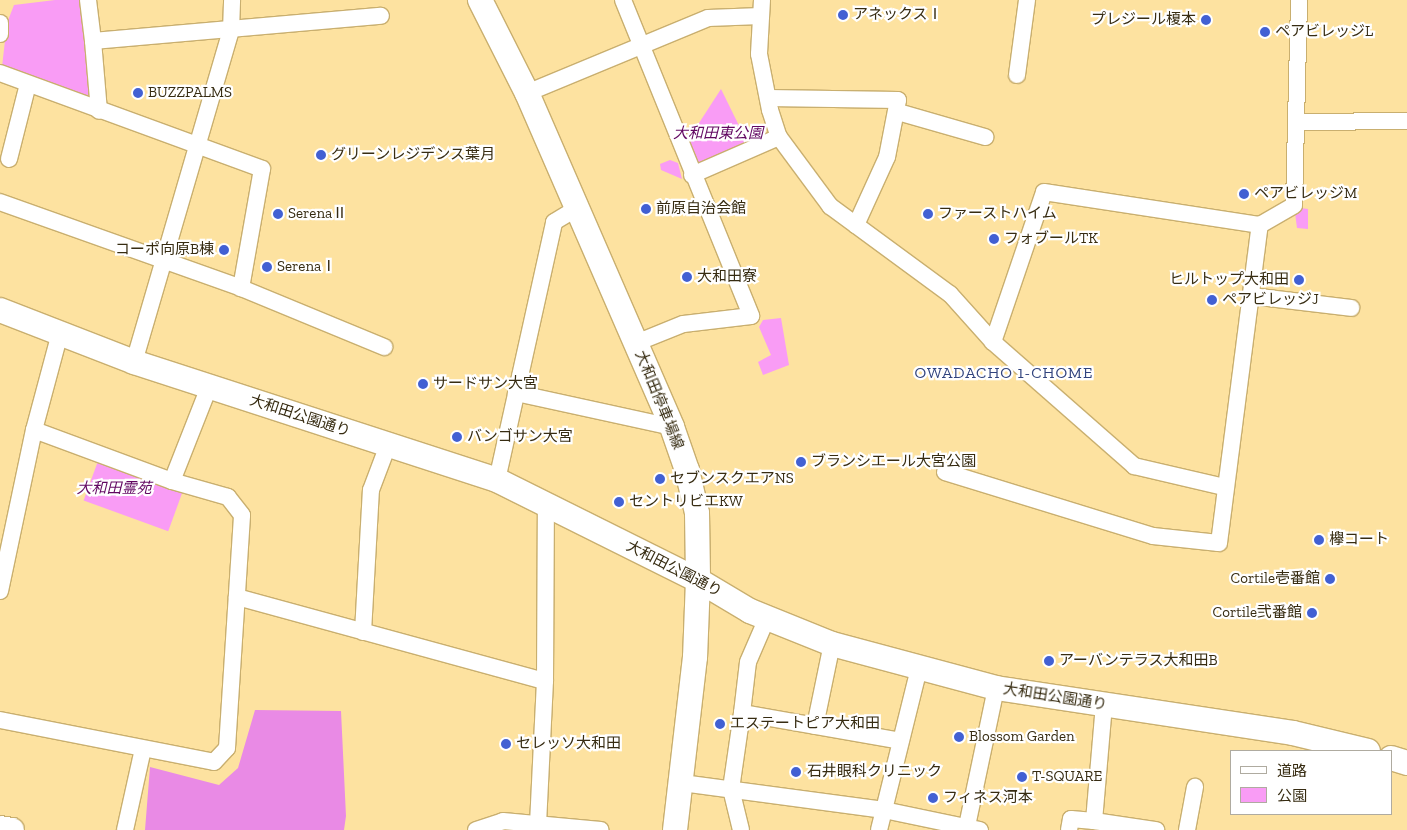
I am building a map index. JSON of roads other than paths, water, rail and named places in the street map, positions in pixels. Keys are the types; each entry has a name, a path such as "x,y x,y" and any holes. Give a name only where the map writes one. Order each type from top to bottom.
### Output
{"street":[{"path":"88,0 99,111"},
{"path":"134,362 231,31 232,0"},
{"name":"大和田停車場線","path":"480,0 527,93 672,427 698,514 698,580 682,782 675,830"},
{"path":"623,0 643,44 692,175 751,316 683,324 636,343"},
{"path":"1017,75 1027,0"},
{"path":"993,342 1044,192 1260,225 1294,205 1298,122 1299,0"},
{"path":"527,93 708,18 762,8 759,54 768,98 779,137 830,206 950,294 993,342 1134,466 1224,487"},
{"path":"93,41 231,31 381,16"},
{"path":"0,23 0,34"},
{"path":"0,73 196,147 262,169 241,288"},
{"path":"9,159 28,84"},
{"path":"768,98 898,100 898,112 887,157 856,225"},
{"path":"898,112 985,137"},
{"path":"1298,122 1407,120"},
{"path":"692,175 779,137"},
{"path":"0,202 163,262 241,288 384,347"},
{"path":"497,480 554,222 576,209"},
{"path":"945,472 1154,536 1218,544 1260,225"},
{"path":"1251,296 1351,308"},
{"name":"大和田公園通り","path":"0,310 134,362 497,480 698,580 768,618 832,644 996,688 1293,733 1364,750"},
{"path":"0,591 6,532 60,333"},
{"path":"172,481 209,387"},
{"path":"516,393 672,427"},
{"path":"0,720 214,762 227,748 242,515 228,497 172,481 34,430"},
{"path":"363,632 372,490 388,445"},
{"path":"538,824 545,681 546,505"},
{"path":"237,597 545,681"},
{"path":"741,830 731,789 748,662 768,618"},
{"path":"815,726 832,644"},
{"path":"879,830 920,668"},
{"path":"682,782 884,810 973,828 996,688"},
{"path":"1094,821 1104,705"},
{"path":"742,713 901,741"},
{"path":"125,830 143,749"},
{"path":"1392,758 1407,763"},
{"path":"1187,830 1195,787"},
{"path":"1069,830 1071,819 1156,830"},
{"path":"476,830 503,821 601,830"},
{"path":"0,828 12,830"}],"place":[{"name":"アネックスⅠ","path":"843,15"},
{"name":"プレジール榎本","path":"1206,20"},
{"name":"ペアビレッジL","path":"1265,32"},
{"name":"BUZZPALMS","path":"138,93"},
{"name":"グリーンレジデンス葉月","path":"321,155"},
{"name":"ペアビレッジM","path":"1244,194"},
{"name":"前原自治会館","path":"646,209"},
{"name":"SerenaⅡ","path":"278,214"},
{"name":"ファーストハイム","path":"928,214"},
{"name":"フォブールTK","path":"994,239"},
{"name":"コーポ向原B棟","path":"224,250"},
{"name":"SerenaⅠ","path":"267,267"},
{"name":"大和田寮","path":"687,277"},
{"name":"ヒルトップ大和田","path":"1299,280"},
{"name":"ペアビレッジJ","path":"1212,300"},
{"name":"サードサン大宮","path":"423,384"},
{"name":"バンゴサン大宮","path":"457,437"},
{"name":"ブランシエール大宮公園","path":"801,462"},
{"name":"セブンスクエアNS","path":"660,479"},
{"name":"セントリビエKW","path":"619,502"},
{"name":"欅コート","path":"1319,540"},
{"name":"Cortile壱番館","path":"1330,579"},
{"name":"Cortile弐番館","path":"1312,613"},
{"name":"アーバンテラス大和田B","path":"1049,661"},
{"name":"エステートピア大和田","path":"720,724"},
{"name":"Blossom Garden","path":"959,737"},
{"name":"セレッソ大和田","path":"506,744"},
{"name":"石井眼科クリニック","path":"796,772"},
{"name":"T-SQUARE","path":"1022,777"},
{"name":"フィネス河本","path":"933,798"}],"district":[{"name":"OWADACHO 1-CHOME","path":"1004,373"}],"park label":[{"name":"大和田東公園","path":"718,134"},
{"name":"大和田霊苑","path":"114,489"}]}
